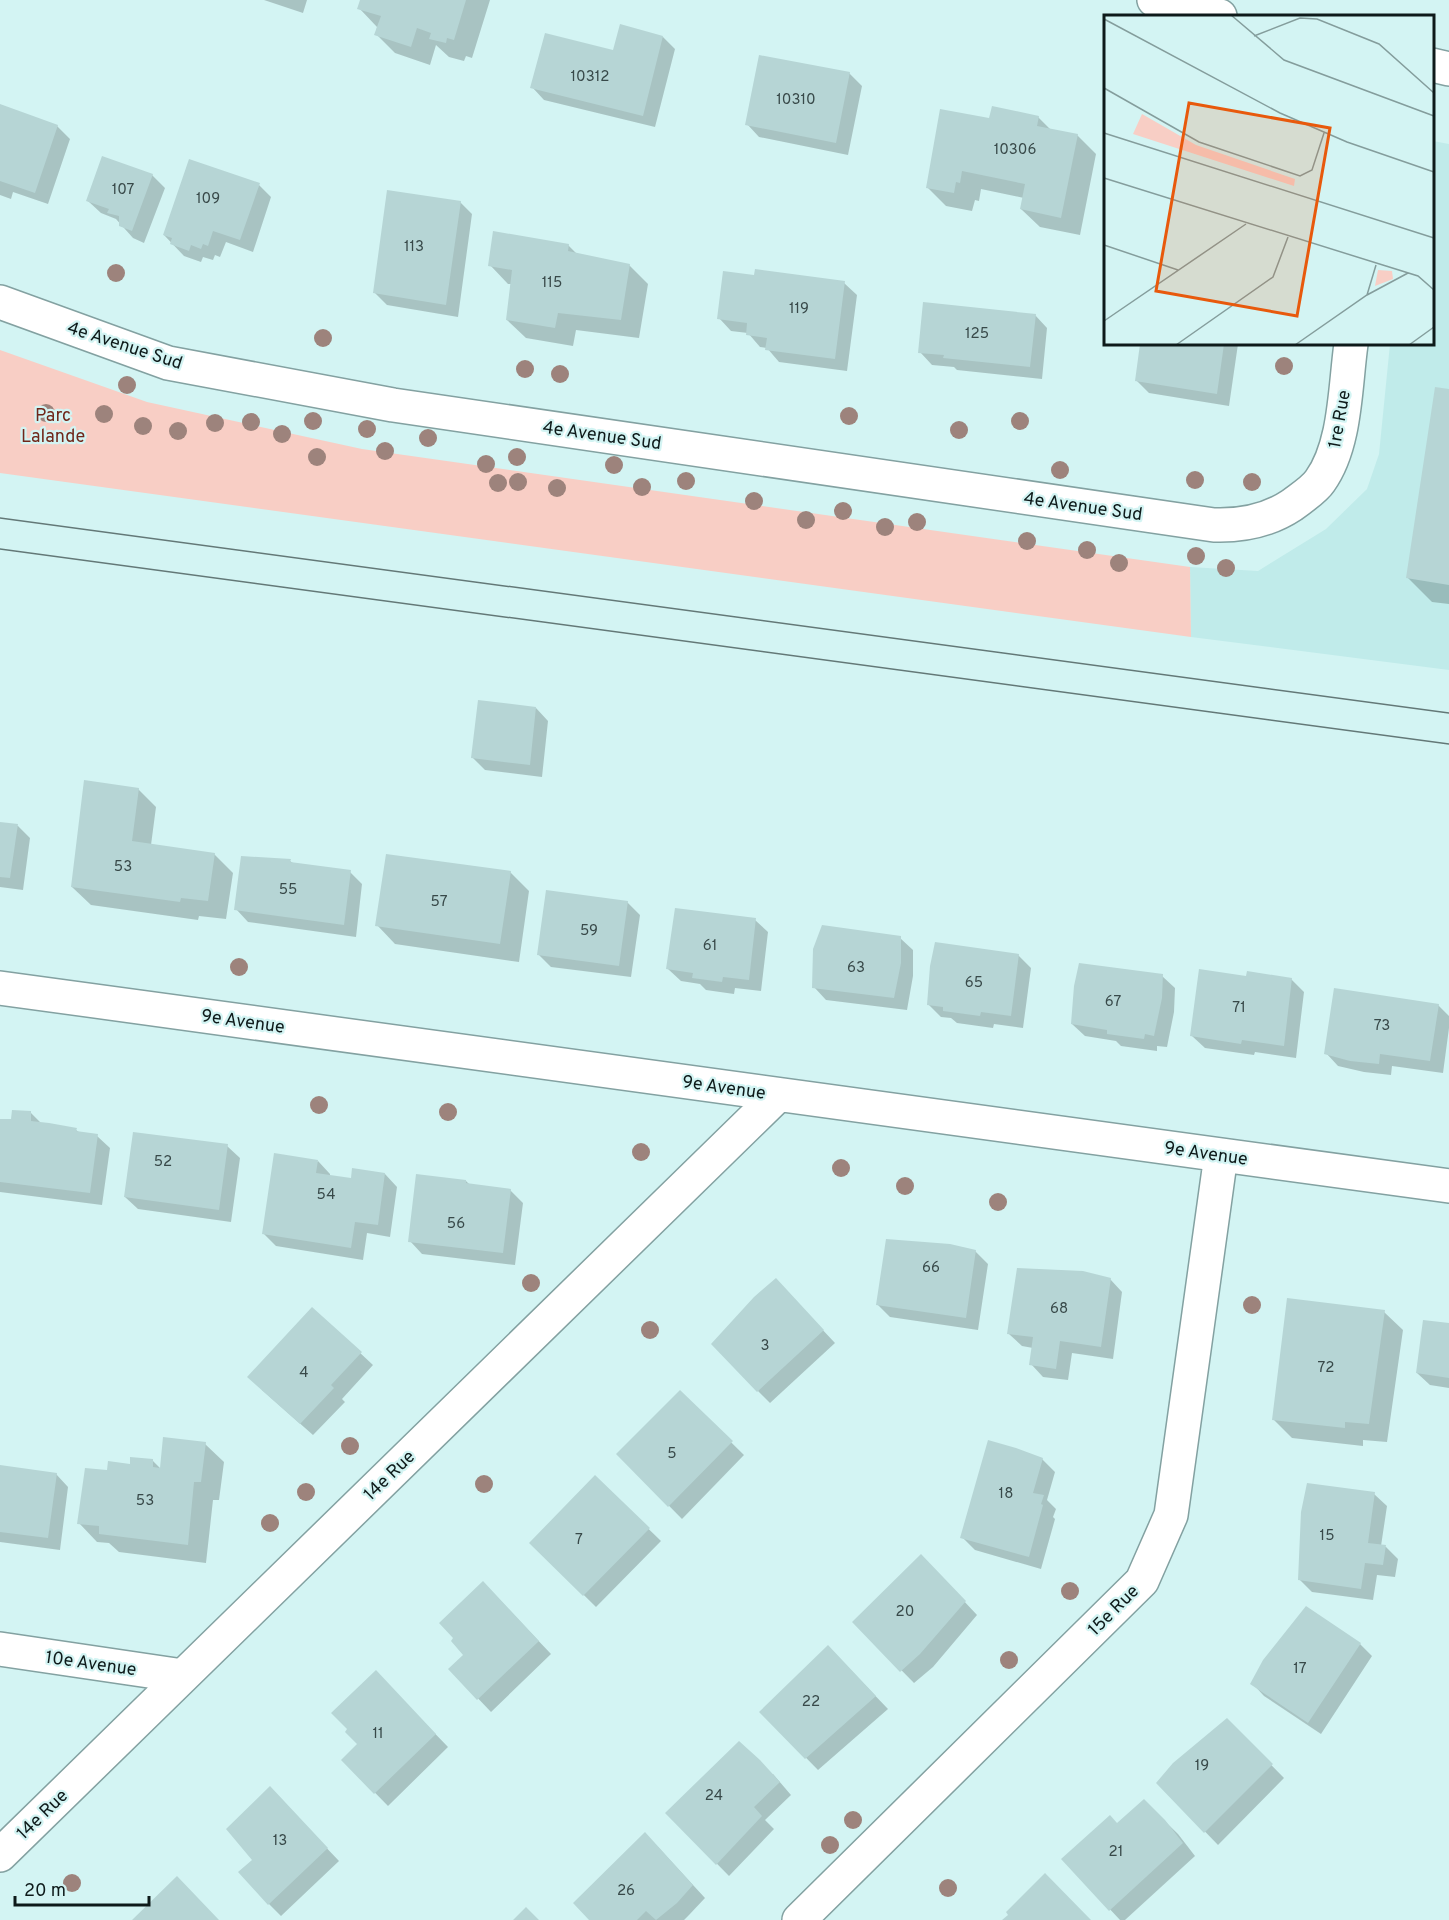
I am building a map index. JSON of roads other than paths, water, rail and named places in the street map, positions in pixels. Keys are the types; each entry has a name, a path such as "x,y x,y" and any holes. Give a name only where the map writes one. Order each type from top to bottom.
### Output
{"street":[{"path":"1154,0 1216,15"},
{"path":"1434,65 1449,69"},
{"name":"4e Avenue Sud","path":"0,302 168,363 393,405 1214,525"},
{"name":"1re Rue","path":"1214,525 1236,526 1278,514 1319,482 1336,447 1351,345"},
{"name":"9e Avenue","path":"0,988 1449,1186"},
{"name":"14e Rue","path":"0,1855 778,1095"},
{"name":"15e Rue","path":"799,1920 1142,1581 1171,1515 1221,1155"},
{"name":"10e Avenue","path":"0,1649 183,1676"}],"tram line":[{"path":"0,518 1449,713"},
{"path":"0,549 1449,744"}],"park label":[{"name":"Parc Lalande","path":"53,425"}]}
